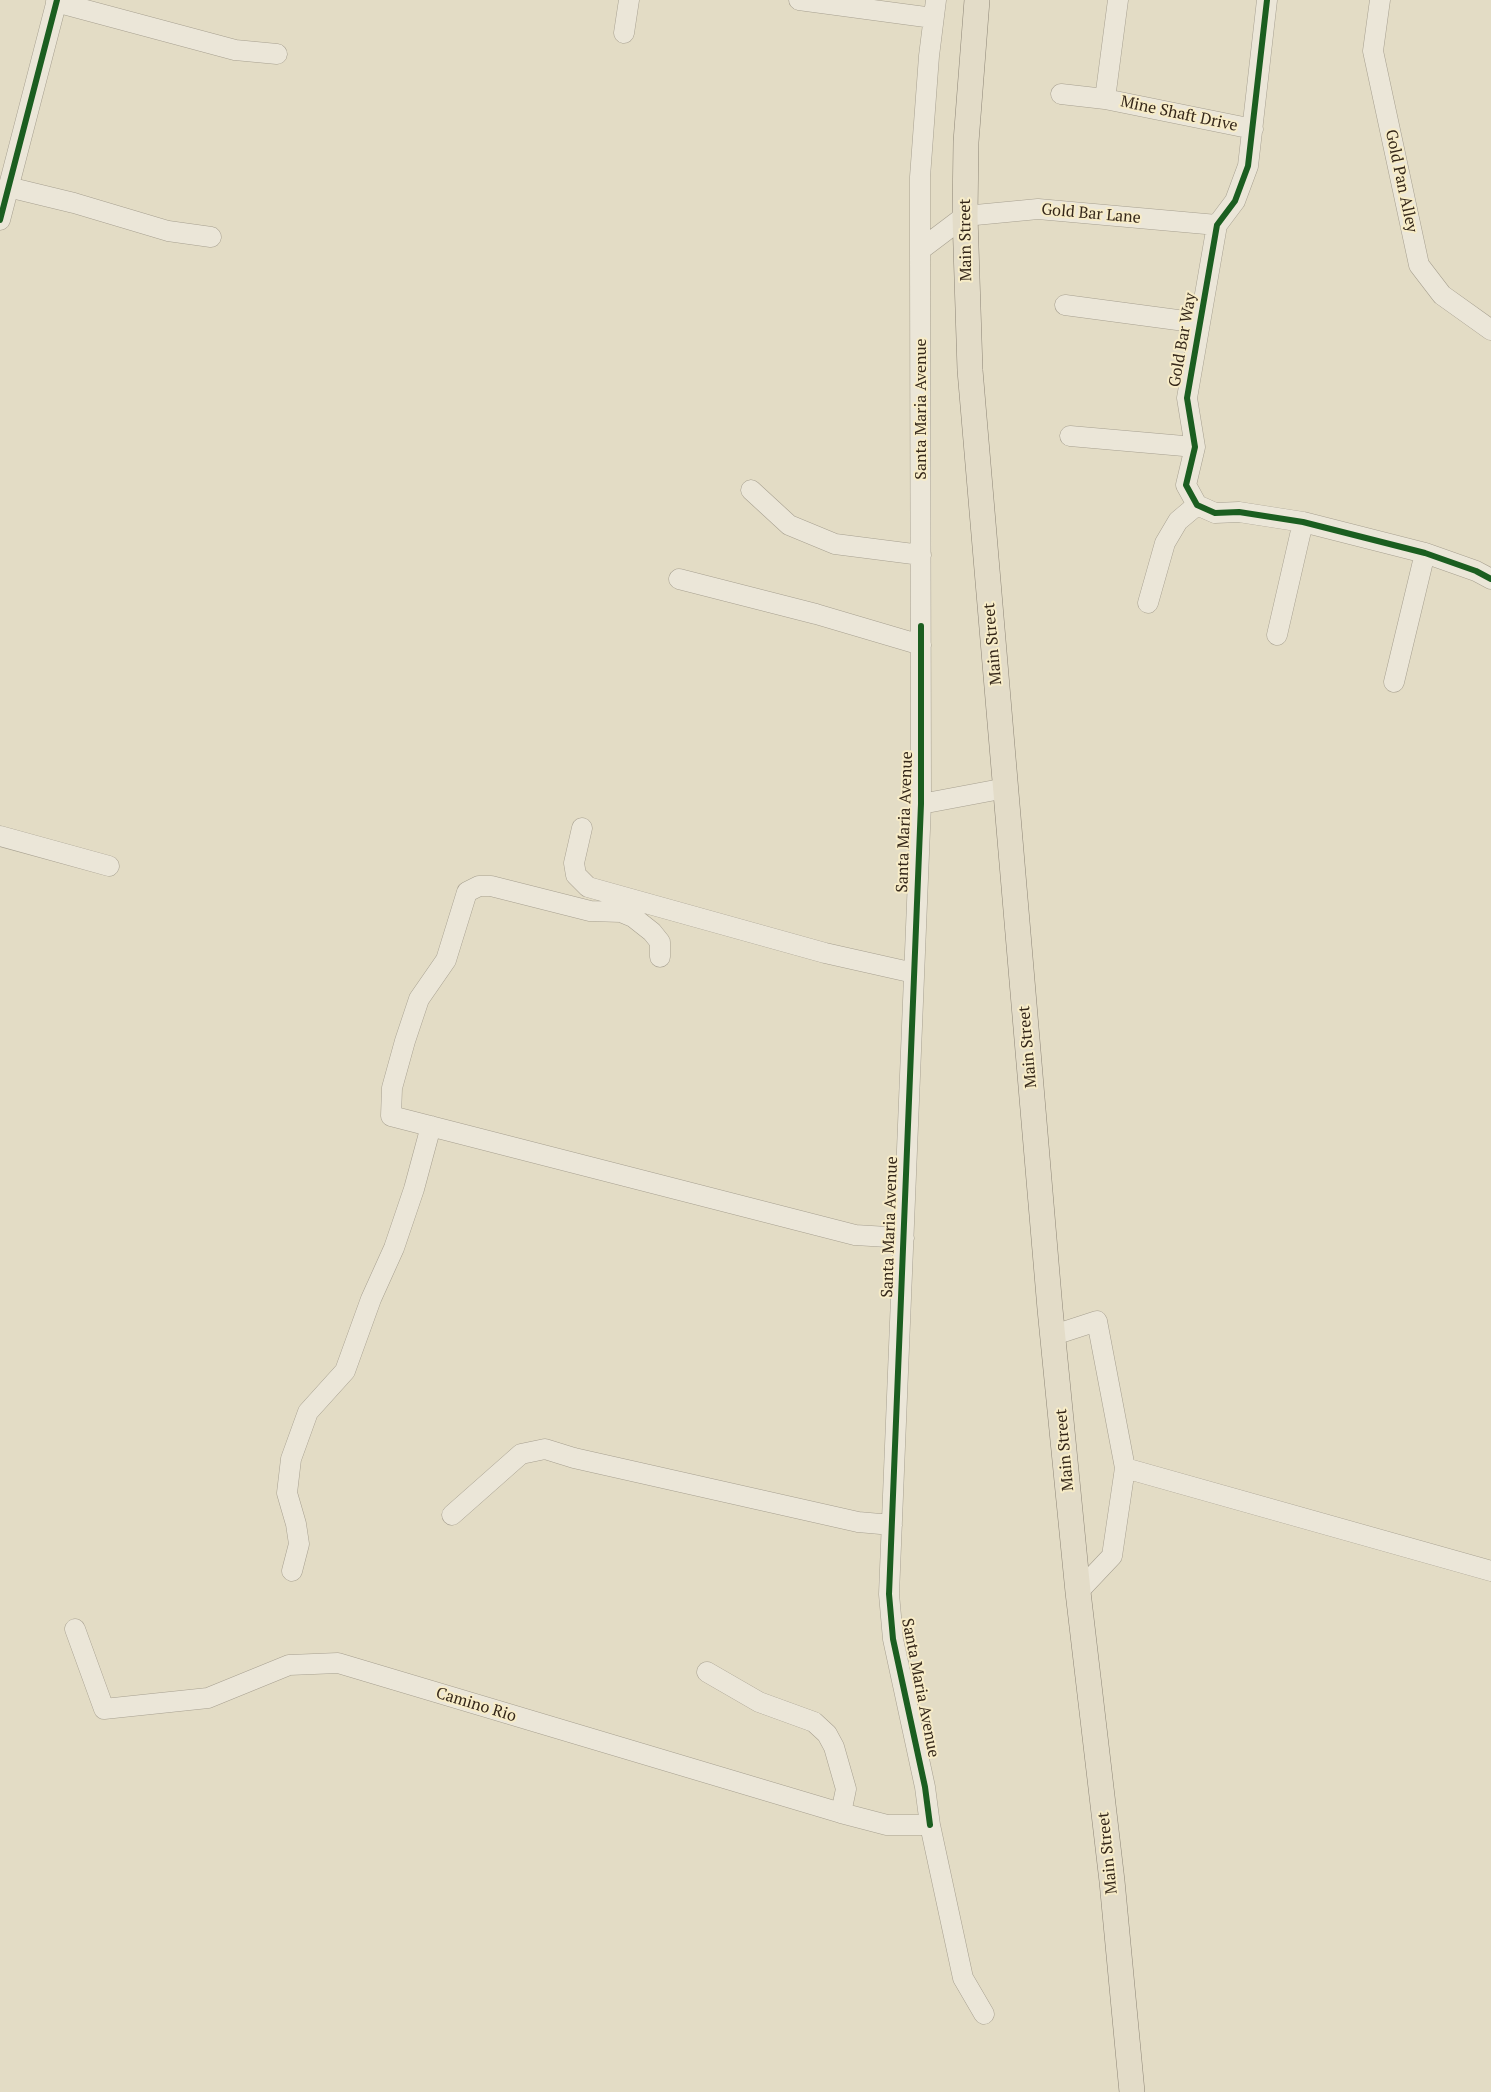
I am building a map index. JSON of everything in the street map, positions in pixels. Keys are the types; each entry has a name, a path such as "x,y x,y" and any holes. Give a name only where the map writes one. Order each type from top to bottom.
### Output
{"main road":[{"name":"Main Street","path":"977,0 966,133 965,216 970,370 1049,1300 1054,1335 1078,1592 1112,1881 1132,2092"}],"street":[{"path":"624,33 629,0"},
{"path":"799,0 934,9"},
{"name":"Mine Shaft Drive","path":"1105,99 1118,0"},
{"name":"Gold Bar Way","path":"1197,505 1186,485 1195,447 1187,398 1217,226 1235,201 1248,166 1254,130 1267,0"},
{"name":"Gold Pan Alley","path":"1380,0 1373,51 1419,265 1442,295 1491,330"},
{"path":"0,220 57,1 235,50 277,54"},
{"name":"Santa Maria Avenue","path":"934,9 920,177 921,804 889,1594 893,1639 963,1978 984,2014"},
{"name":"Mine Shaft Drive","path":"1061,94 1105,99 1254,130"},
{"path":"8,187 74,203 168,231 211,236"},
{"name":"Gold Bar Lane","path":"965,216 1038,209 1217,226"},
{"path":"920,250 965,216"},
{"path":"1066,305 1200,323"},
{"path":"1070,436 1195,447"},
{"path":"752,490 789,525 835,544 921,555"},
{"path":"1148,603 1165,543 1178,521 1197,505 1215,513 1239,512 1303,522 1425,553 1476,571 1491,579"},
{"path":"1277,635 1303,522"},
{"path":"1394,682 1425,553"},
{"path":"679,579 816,614 921,636"},
{"name":"Santa Maria Avenue","path":"921,804 1006,788"},
{"path":"582,828 574,863 576,875 588,887 825,954 914,973"},
{"path":"0,836 109,866"},
{"path":"660,957 660,942 652,932 633,917 622,912 590,911 491,886 478,886 467,892 446,960 419,999 392,1088 391,1116 855,1235 904,1238"},
{"path":"292,1570 299,1544 296,1524 287,1493 292,1459 308,1412 320,1396 345,1371 371,1299 394,1248 414,1189 432,1126"},
{"path":"1054,1335 1097,1321 1125,1468 1112,1556 1078,1592"},
{"path":"452,1515 521,1454 545,1449 574,1458 858,1522 892,1525"},
{"path":"1125,1468 1491,1571"},
{"name":"Camino Rio","path":"75,1629 104,1709 208,1698 289,1665 338,1663 841,1813 887,1825 930,1825"},
{"path":"706,1672 760,1702 814,1722 827,1734 834,1747 846,1788 841,1813"}],"cycle path":[{"path":"0,220 57,0"},
{"path":"1267,0 1248,166 1235,201 1217,225 1187,398 1195,447 1186,485 1197,505 1215,513 1239,512 1303,522 1425,553 1476,571 1491,579"},
{"path":"921,626 921,804 889,1594 893,1639 925,1787 930,1825"}]}
